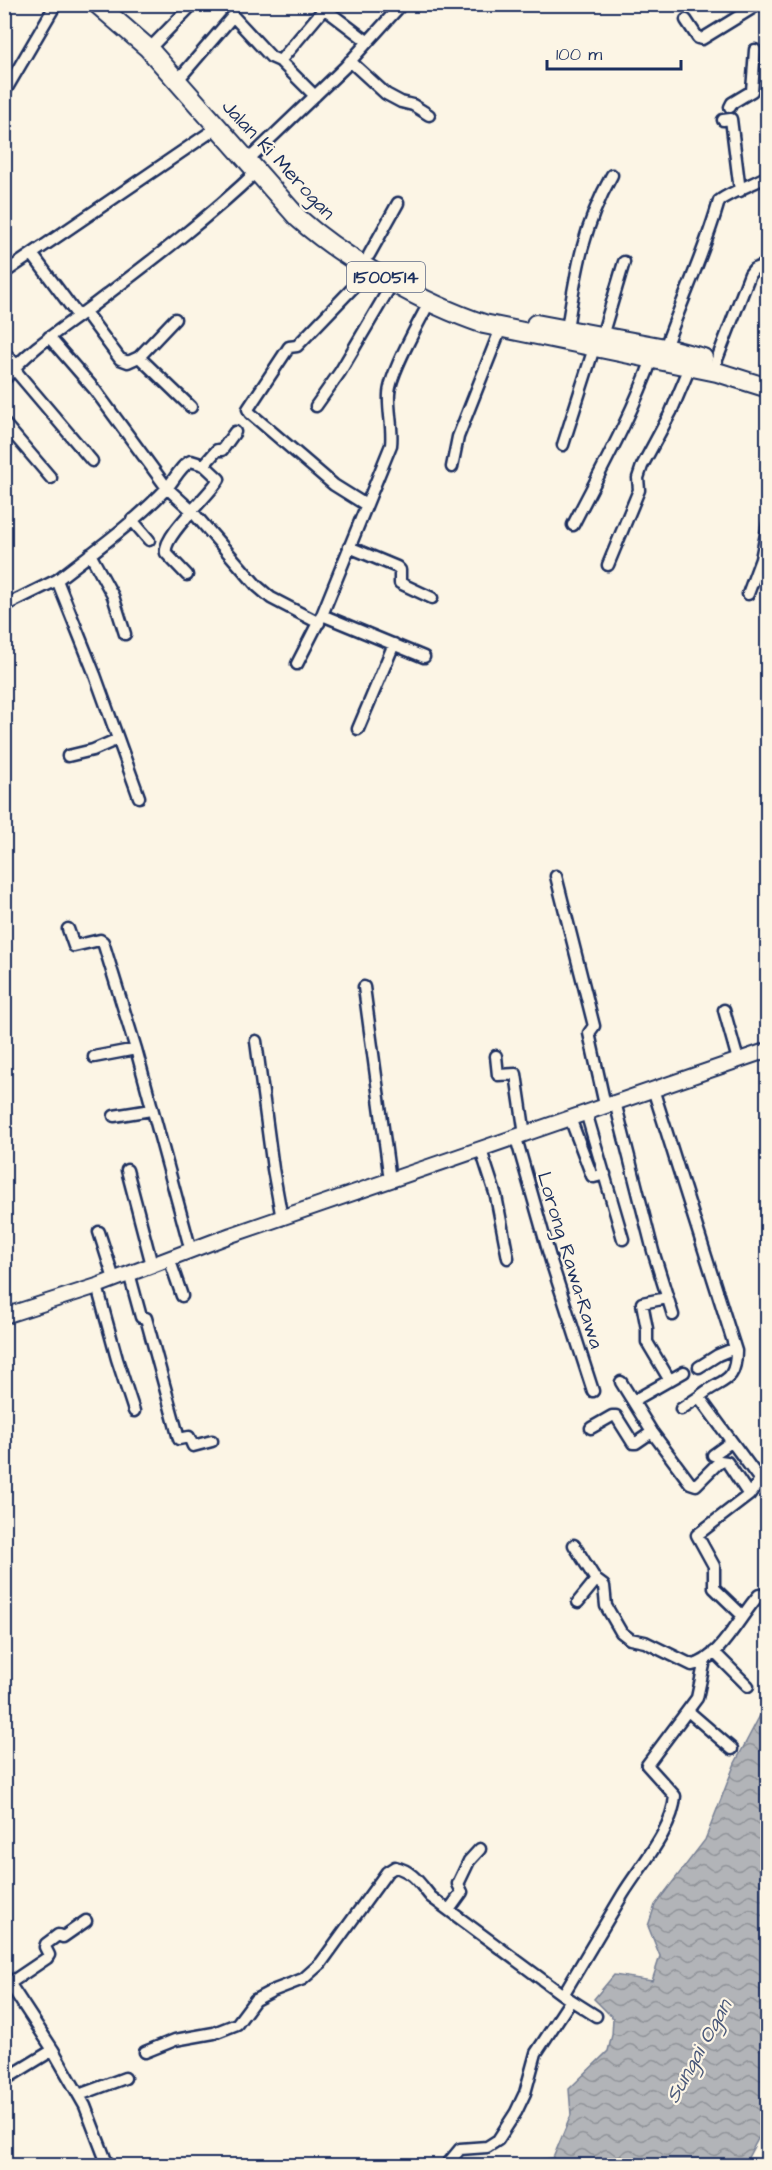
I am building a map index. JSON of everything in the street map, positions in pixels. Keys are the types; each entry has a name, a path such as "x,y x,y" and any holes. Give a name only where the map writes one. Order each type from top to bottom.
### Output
{"highway":[{"name":"Jalan Ki Merogan","path":"97,4 181,76 218,127 253,162 283,186 327,229 393,282 463,317 501,328 716,362 768,375"},
{"name":"Jalan Ki Merogan","path":"117,4 155,43 253,162"},
{"name":"Jalan Ki Merogan","path":"370,262 472,309 503,318 567,329 598,342"},
{"name":"Jalan Ki Merogan","path":"659,354 690,367 768,388"}],"street":[{"path":"4,93 56,4"},
{"path":"155,43 193,4"},
{"path":"4,380 49,337 214,210 253,162 350,62 402,4"},
{"path":"686,20 698,38 702,39 743,8 759,4"},
{"path":"280,61 327,7 367,41"},
{"path":"181,76 233,16 271,57 280,61 315,96"},
{"path":"730,107 732,103 752,91 755,50"},
{"path":"350,62 386,94 413,105 429,115"},
{"path":"723,120 732,119 740,191"},
{"path":"4,273 218,127"},
{"path":"567,329 583,240 597,200 612,175"},
{"path":"573,525 659,354 704,252 719,201 726,195 740,191 768,176"},
{"path":"366,506 334,485 248,409 289,347 297,346 370,262 398,203"},
{"path":"32,254 120,359 128,362 140,357 175,318"},
{"path":"563,446 624,262"},
{"path":"716,362 750,274 754,269 768,264"},
{"path":"316,406 340,372 393,282"},
{"path":"297,664 321,619 391,445 389,392 410,341 430,301"},
{"path":"452,467 458,437 501,328"},
{"path":"49,337 95,390 167,488 191,510 257,586 271,598 424,657"},
{"path":"4,352 92,461"},
{"path":"140,357 191,407"},
{"path":"608,565 639,490 638,478 642,466 671,412 690,367"},
{"path":"4,423 51,478"},
{"path":"204,465 217,450 222,450 235,432"},
{"path":"4,606 57,580 90,554 167,488 188,461 204,465 219,480 191,510 165,549 166,553 186,574"},
{"path":"132,520 149,540"},
{"path":"748,594 761,559 768,524"},
{"path":"349,547 397,567 400,570 400,583 432,598"},
{"path":"90,554 113,596 125,634"},
{"path":"57,580 81,638 139,797"},
{"path":"358,729 394,644"},
{"path":"68,756 93,750 118,740"},
{"path":"556,876 594,1026 589,1033 673,1315"},
{"path":"68,929 74,946 100,940 103,942 136,1049 191,1251"},
{"path":"364,987 390,1180"},
{"path":"724,1010 738,1060"},
{"path":"256,1041 282,1219"},
{"path":"94,1057 136,1049"},
{"path":"4,1316 97,1286 231,1235 768,1050"},
{"name":"Lorong Rawa-Rawa","path":"496,1056 498,1075 516,1074 521,1136 552,1261 593,1391"},
{"path":"653,1089 735,1348 736,1364 733,1374 681,1409"},
{"path":"114,1116 152,1110"},
{"path":"586,1112 623,1239"},
{"path":"570,1118 592,1176 605,1174"},
{"path":"481,1150 496,1196 508,1258"},
{"path":"126,1170 152,1265"},
{"path":"99,1232 114,1279"},
{"path":"169,1258 182,1296"},
{"path":"129,1273 141,1317 146,1318 179,1439 189,1437 194,1446 212,1441"},
{"path":"97,1286 114,1360 134,1411"},
{"path":"667,1298 642,1303 647,1342 669,1379"},
{"path":"699,1367 735,1348"},
{"path":"633,1401 684,1372"},
{"path":"621,1382 652,1432 690,1483 696,1485 720,1461 724,1461 727,1462 749,1495"},
{"path":"699,1398 760,1480 749,1495 697,1535 714,1566 714,1588 743,1616"},
{"path":"591,1428 616,1416 633,1443 652,1432"},
{"path":"713,1455 731,1442"},
{"path":"574,1545 596,1580 604,1586 606,1606 621,1632 630,1639 645,1642 692,1665 705,1660 714,1652 736,1628 759,1595"},
{"path":"578,1602 596,1580"},
{"path":"714,1652 748,1686"},
{"path":"446,2166 457,2152 487,2147 498,2140 525,2093 536,2053 622,1895 656,1845 674,1803 674,1792 647,1765 697,1698 705,1660"},
{"path":"688,1711 732,1749"},
{"path":"448,1910 462,1892 458,1884 469,1862 480,1849"},
{"path":"145,2052 175,2040 214,2033 237,2024 255,2000 309,1975 319,1967 387,1872 393,1867 403,1869 413,1875 431,1898 596,2016"},
{"path":"86,1921 63,1937 58,1935 46,1944 49,1956 47,1958 7,1979 79,2095 93,2123 108,2166"},
{"path":"4,2080 53,2050"},
{"path":"79,2095 125,2078"}],"water":[{"name":"Sungai Ogan","path":"767,1702 767,2122 744,2165 518,2165 521,2162 553,2158 571,2115 569,2089 608,2051 613,2018 594,1999 614,1975 652,1981 660,1956 648,1926 655,1905 705,1840 735,1763"}]}
